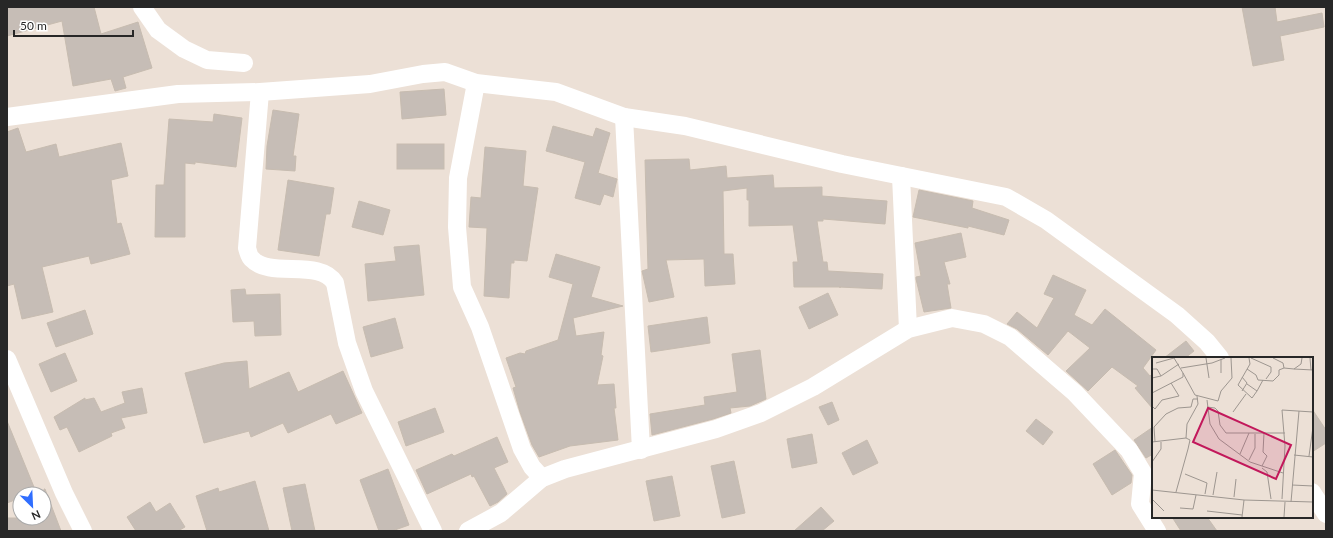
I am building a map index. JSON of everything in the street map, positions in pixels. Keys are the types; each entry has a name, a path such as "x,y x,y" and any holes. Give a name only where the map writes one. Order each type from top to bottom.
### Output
{"street":[{"path":"142,7 158,30 184,49 207,60 244,63"},
{"path":"7,117 178,94 260,92 370,84 423,74 445,72 476,83 556,92 624,117 686,126 842,164 1006,197 1053,225 1177,316 1207,342 1219,357"},
{"path":"476,83 458,178 457,227 462,287 480,327 522,449 532,467 542,478"},
{"path":"260,92 247,248 251,259 260,265 325,273 335,283 347,343 364,391 433,531"},
{"path":"624,117 641,450"},
{"path":"901,176 908,329"},
{"path":"468,531 501,513 542,478 564,469 585,463 716,430 761,413 813,387 908,329 952,318 984,324 1010,337 1030,352 1075,393 1129,450 1143,473 1140,504 1157,531"},
{"path":"7,359 64,493 83,531"},
{"path":"1313,494 1326,514"}],"building":[{"path":"7,7 94,7 101,34 138,22 152,68 123,77 126,88 115,91 111,79 73,86 62,21 7,36"},
{"path":"1242,7 1275,7 1277,22 1322,13 1324,27 1280,36 1284,60 1253,66"},
{"path":"444,89 446,115 402,119 400,92"},
{"path":"273,110 299,114 293,156 296,156 295,171 266,169 267,146"},
{"path":"214,114 242,118 236,167 195,162 195,164 185,163 185,237 155,237 156,185 164,185 169,119 213,122"},
{"path":"553,126 593,137 596,128 610,133 598,173 617,179 613,197 604,194 600,205 575,198 585,162 546,151"},
{"path":"18,128 26,152 56,144 59,157 121,143 128,176 111,180 117,224 121,223 130,254 91,264 89,256 42,267 53,312 22,319 14,284 7,286 7,132"},
{"path":"397,144 444,144 444,169 397,169"},
{"path":"485,147 526,151 523,186 538,188 527,261 514,260 514,263 511,263 509,298 484,296 487,228 469,227 471,197 481,198"},
{"path":"689,159 690,170 726,166 727,178 773,175 774,188 822,187 822,196 887,201 885,224 823,219 823,221 817,221 823,262 827,262 828,271 883,274 882,289 794,287 793,262 798,262 793,225 749,226 749,200 747,200 747,188 723,191 724,254 733,254 735,284 705,286 704,259 666,260 674,297 649,302 642,271 648,269 645,160"},
{"path":"288,180 334,188 330,214 326,214 319,256 278,250"},
{"path":"919,190 973,201 972,208 1009,220 1004,235 968,226 968,228 913,217"},
{"path":"359,201 390,210 383,235 352,227"},
{"path":"961,233 966,257 944,262 950,284 947,284 951,308 924,312 916,279 916,277 921,276 915,243"},
{"path":"419,245 424,295 368,301 365,264 396,261 394,247"},
{"path":"556,254 600,267 591,297 623,306 573,318 576,336 604,332 601,355 603,356 597,385 614,384 616,408 614,408 618,440 570,446 539,457 532,445 520,412 513,388 516,387 506,358 520,353 525,354 526,351 558,340 573,284 549,277"},
{"path":"1053,275 1086,290 1074,315 1092,325 1105,309 1156,350 1143,368 1150,376 1152,374 1152,408 1135,388 1138,386 1112,367 1088,391 1066,371 1090,348 1068,331 1048,355 1017,329 1007,324 1017,312 1037,328 1054,298 1044,294"},
{"path":"245,289 246,295 280,294 281,335 255,336 254,321 233,322 231,290"},
{"path":"828,293 838,315 809,329 799,307"},
{"path":"85,310 93,334 56,347 47,323"},
{"path":"707,317 710,343 651,352 648,326"},
{"path":"395,318 403,348 371,357 363,327"},
{"path":"1186,341 1194,351 1186,357 1165,357"},
{"path":"760,350 766,399 750,406 730,408 731,413 713,419 652,435 650,414 705,405 704,397 737,392 732,354"},
{"path":"65,353 77,381 51,392 39,364"},
{"path":"247,361 249,389 289,372 298,392 343,371 362,413 336,424 331,414 288,433 283,423 251,437 249,431 204,443 185,373 224,363"},
{"path":"142,388 147,413 121,418 125,428 111,433 112,436 79,452 67,427 60,430 54,417 85,398 85,400 94,398 101,412 125,403 122,392"},
{"path":"832,402 839,420 828,425 819,407"},
{"path":"435,408 444,432 406,446 398,422"},
{"path":"1313,410 1326,430 1326,443 1313,451"},
{"path":"1036,419 1053,432 1043,445 1026,431"},
{"path":"7,421 34,486 12,486 12,501 7,503"},
{"path":"1152,428 1152,455 1146,458 1134,440"},
{"path":"812,434 817,463 792,468 787,439"},
{"path":"497,437 508,462 494,468 507,494 498,502 490,506 474,476 472,477 471,474 427,494 416,470 452,454 454,456"},
{"path":"867,440 878,463 853,475 842,453"},
{"path":"1115,450 1132,475 1131,483 1112,495 1093,464"},
{"path":"734,461 745,513 722,518 711,466"},
{"path":"388,469 409,525 392,531 379,531 360,480"},
{"path":"672,476 680,516 654,521 646,481"},
{"path":"255,481 269,531 207,531 196,496 218,488 219,492"},
{"path":"305,484 315,531 292,531 283,488"},
{"path":"150,502 156,512 170,503 185,527 178,531 136,531 127,517"},
{"path":"52,507 61,531 7,531 7,518 12,518 12,526 52,526"},
{"path":"821,507 834,521 822,531 794,531"},
{"path":"1173,518 1208,518 1217,531 1181,531"}]}
